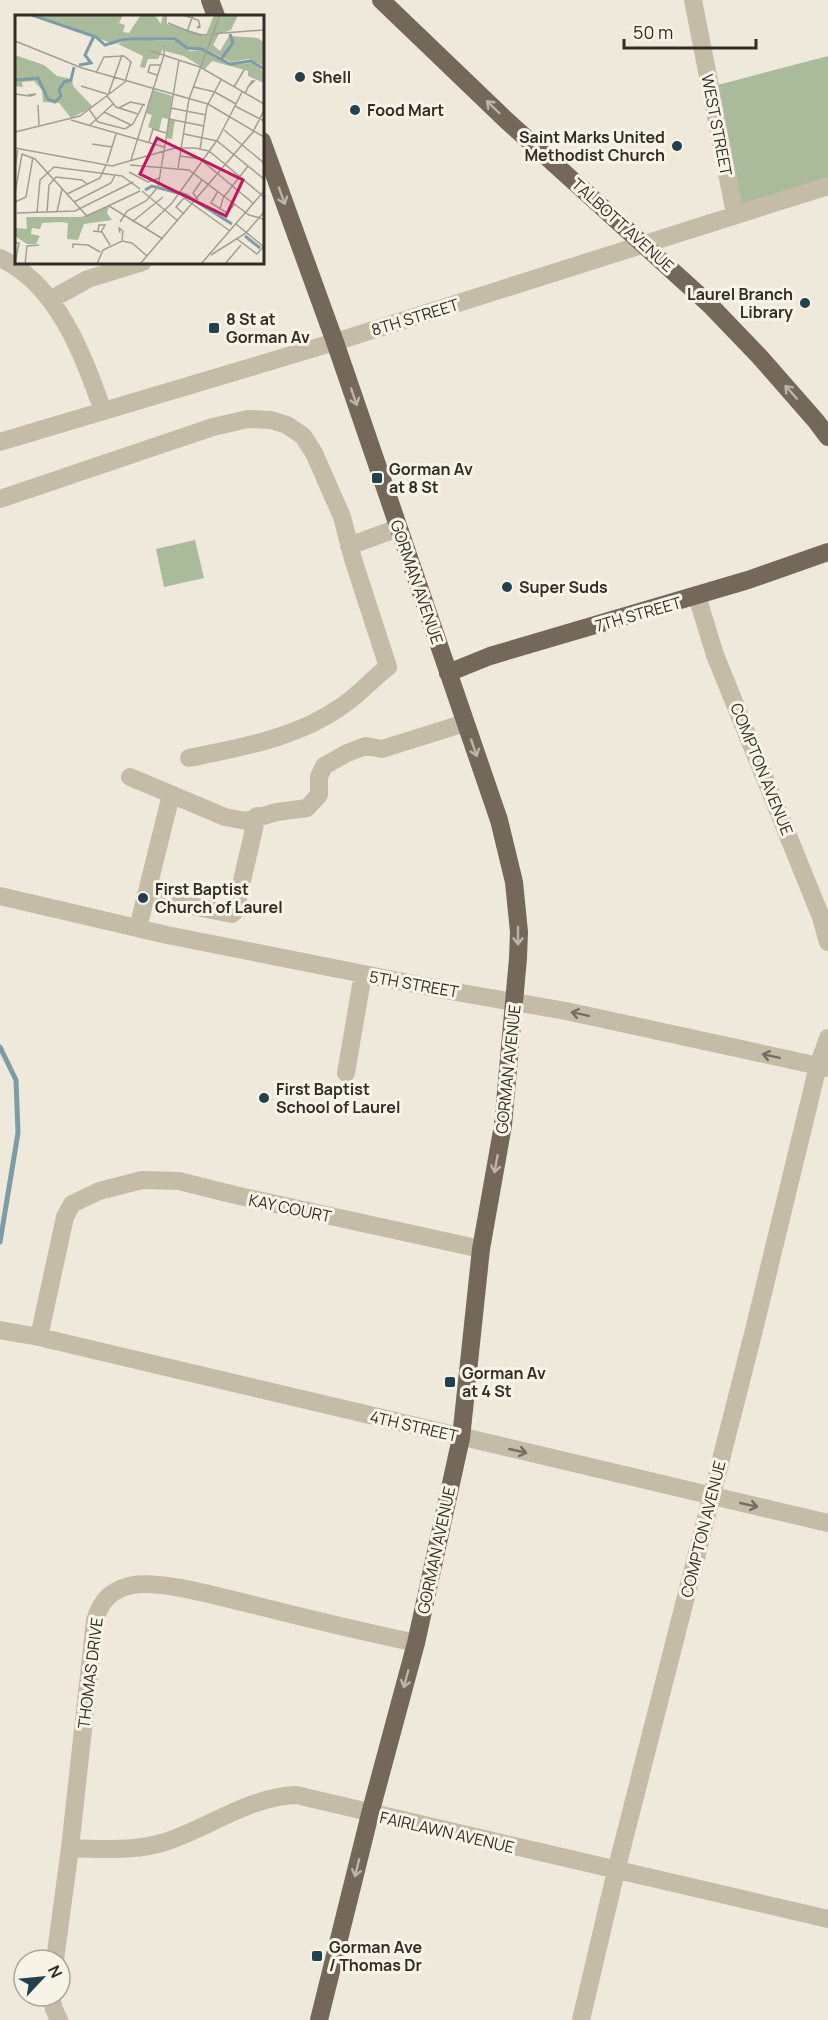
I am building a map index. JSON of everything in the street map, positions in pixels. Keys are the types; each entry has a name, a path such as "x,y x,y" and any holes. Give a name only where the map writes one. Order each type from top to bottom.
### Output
{"main road":[{"path":"210,0 216,15"},
{"name":"TALBOTT AVENUE","path":"381,0 506,120 710,305 759,356 816,420 828,437"},
{"name":"GORMAN AVENUE","path":"264,147 335,342 499,820 514,882 519,932 503,1125 481,1249 461,1438 416,1643 370,1814 319,2020"},
{"name":"7TH STREET","path":"448,673 490,656 697,596 828,552"}],"street":[{"name":"WEST STREET","path":"693,0 735,214"},
{"name":"8TH STREET","path":"0,442 335,342 828,186"},
{"path":"0,258 28,277 50,300 86,363 104,411"},
{"path":"50,300 88,279 137,264"},
{"path":"0,499 213,427 248,419 271,420 286,425 303,436 314,453 342,517 349,546 388,667 371,679 345,705 310,724 276,738 189,758"},
{"path":"349,546 398,528"},
{"name":"COMPTON AVENUE","path":"697,596 715,655 821,917 828,942"},
{"path":"130,777 225,817 246,821 257,816 307,808 320,795 320,777 324,766 347,753 366,746 382,749 465,723"},
{"path":"138,928 171,795"},
{"path":"146,897 232,915 235,911 257,816"},
{"name":"5TH STREET","path":"0,896 138,928 363,974 515,1002 823,1067"},
{"path":"346,1073 363,974"},
{"name":"COMPTON AVENUE","path":"581,2020 616,1871 823,1067 828,1038"},
{"name":"KAY COURT","path":"39,1337 65,1217 72,1204 99,1191 142,1180 179,1181 481,1249"},
{"name":"4TH STREET","path":"1,1330 39,1337 828,1523"},
{"name":"THOMAS DRIVE","path":"58,1948 95,1620 100,1605 116,1591 130,1586 156,1585 219,1597 416,1643"},
{"name":"FAIRLAWN AVENUE","path":"70,1848 134,1849 152,1845 190,1832 255,1803 296,1795 828,1919"}],"green space":[{"path":"828,56 828,186 735,214 710,87"},
{"path":"195,540 204,578 164,587 156,549"}],"waterway":[{"path":"0,1047 16,1080 18,1133 0,1242"}],"place":[{"name":"Shell","path":"300,77"},
{"name":"Food Mart","path":"355,110"},
{"name":"Saint Marks United Methodist Church","path":"677,146"},
{"name":"Laurel Branch Library","path":"805,303"},
{"name":"8 St at Gorman Av","path":"214,328"},
{"name":"Gorman Av at 8 St","path":"377,478"},
{"name":"Super Suds","path":"507,587"},
{"name":"First Baptist Church of Laurel","path":"143,898"},
{"name":"First Baptist School of Laurel","path":"264,1098"},
{"name":"Gorman Av at 4 St","path":"450,1382"},
{"name":"Gorman Ave / Thomas Dr","path":"317,1956"}]}
